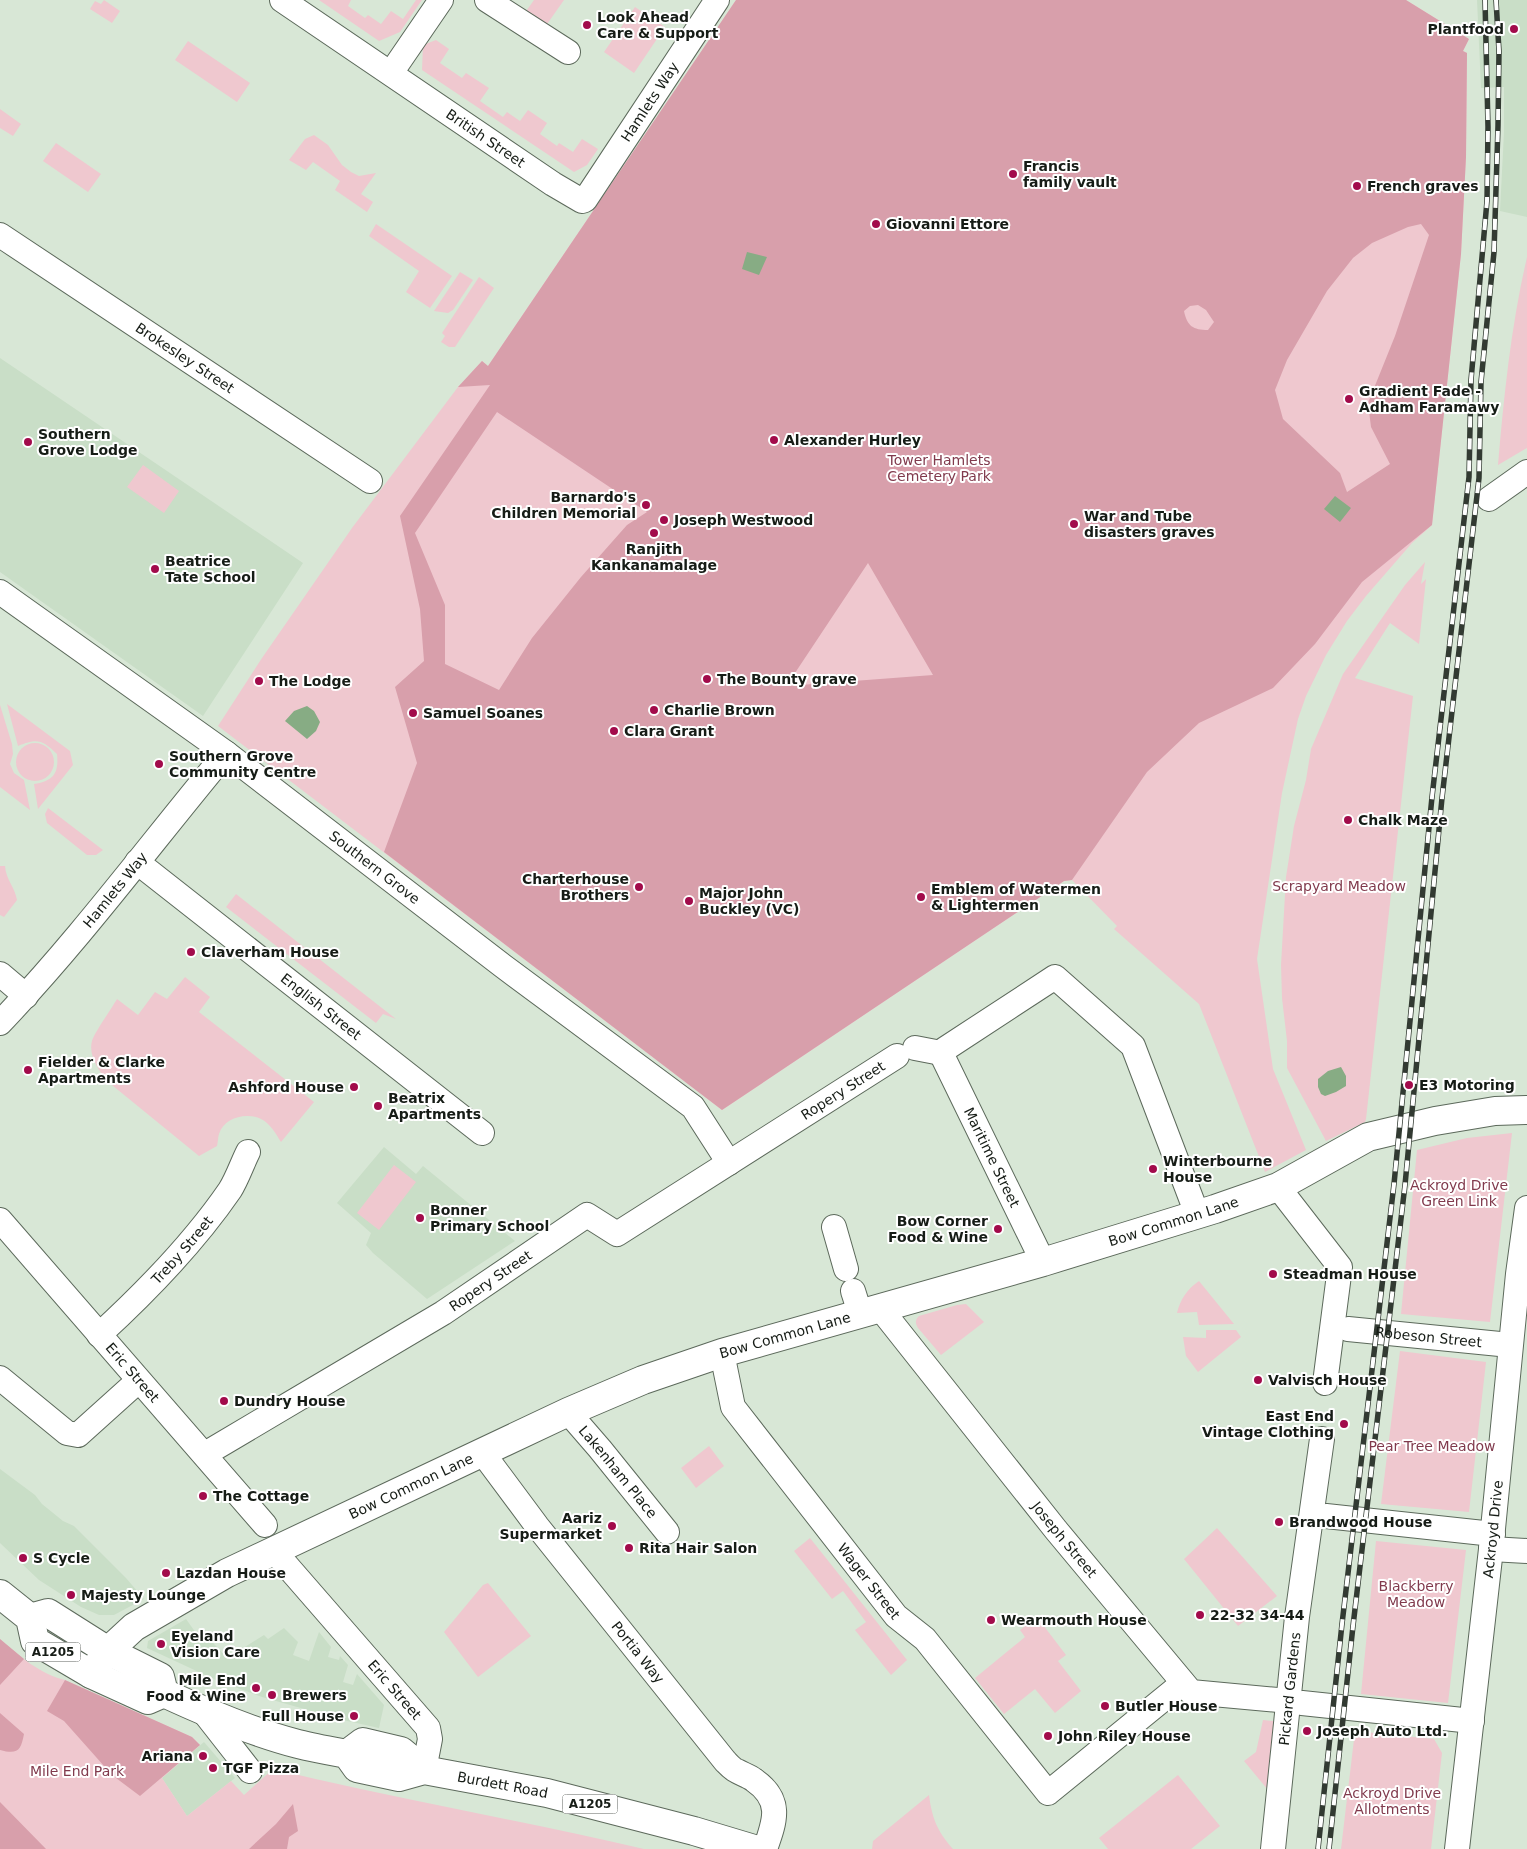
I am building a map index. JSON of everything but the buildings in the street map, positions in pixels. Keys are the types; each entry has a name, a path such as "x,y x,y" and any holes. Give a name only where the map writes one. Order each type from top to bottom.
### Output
{"street":[{"name":"British Street","path":"282,0 582,202"},
{"path":"392,73 440,0"},
{"path":"487,0 568,52"},
{"name":"Hamlets Way","path":"582,202 717,0"},
{"name":"Brokesley Street","path":"0,234 370,481"},
{"path":"1490,499 1527,472"},
{"name":"Southern Grove","path":"0,592 226,753 503,966 693,1108 729,1163"},
{"name":"Hamlets Way","path":"0,1023 26,996 226,753"},
{"name":"English Street","path":"137,862 482,1133"},
{"path":"0,974 26,996"},
{"path":"941,1054 945,1049 1055,977 1133,1046 1197,1214"},
{"name":"Ropery Street","path":"205,1454 443,1313 587,1215 617,1234 906,1052 941,1054"},
{"name":"Maritime Street","path":"941,1054 1044,1262"},
{"name":"Bow Common Lane","path":"91,1674 108,1651 134,1626 227,1573 568,1412 643,1380 722,1353 860,1295 1044,1262 1278,1187 1368,1137 1445,1119 1495,1111 1527,1110"},
{"name":"Treby Street","path":"100,1335 177,1259 231,1188 248,1152"},
{"path":"1278,1187 1340,1267 1325,1383"},
{"name":"Ackroyd Drive","path":"1457,1849 1492,1541 1510,1345 1522,1274 1527,1208"},
{"name":"Eric Street","path":"0,1220 265,1525"},
{"path":"834,1227 860,1295"},
{"name":"Joseph Street","path":"860,1295 1183,1684 1192,1692 1472,1721"},
{"name":"Robeson Street","path":"1348,1329 1510,1345"},
{"name":"Wager Street","path":"722,1353 733,1407 896,1616 924,1639 1048,1792 1183,1684"},
{"path":"0,1378 67,1433 78,1435 138,1381"},
{"name":"Lakenham Place","path":"568,1412 666,1532"},
{"name":"Pickard Gardens","path":"1273,1849 1295,1702 1297,1617 1313,1515 1322,1440"},
{"name":"Portia Way","path":"482,1452 537,1526 725,1761 735,1770 754,1779 772,1800 775,1820 765,1849"},
{"path":"1326,1516 1492,1541 1527,1551"},
{"name":"Eric Street","path":"277,1549 281,1559 428,1728 430,1739 424,1770"},
{"path":"0,1594 30,1618"},
{"name":"A1205","path":"48,1613 108,1651 160,1677 164,1693 148,1700 91,1674 35,1641 30,1618 48,1613"},
{"name":"Burdett Road","path":"164,1693 203,1711 262,1733 292,1742 347,1754 357,1768 399,1777 424,1770 547,1793 694,1831 754,1849"},
{"path":"203,1711 250,1771"}],"shaded area":[{"path":"1477,0 1527,0 1527,217 1500,211 1504,87 1481,88"},
{"path":"747,252 767,257 759,275 742,269"},
{"name":"Beatrice Tate School","path":"0,358 303,563 203,716 0,572"},
{"path":"1335,496 1351,508 1340,522 1324,509"},
{"path":"307,706 314,711 320,722 316,731 307,739 285,721 294,711"},
{"path":"1341,1067 1346,1076 1346,1086 1325,1096 1321,1094 1318,1087 1318,1079 1328,1071"},
{"name":"Bonner Primary School","path":"384,1147 416,1174 423,1166 515,1241 427,1299 373,1253 366,1245 371,1233 337,1203"},
{"path":"0,1469 35,1495 42,1504 63,1521 74,1526 126,1578 144,1599 114,1615 99,1615 81,1607 39,1580 0,1543"},
{"path":"186,1619 196,1633 205,1634 227,1658 264,1635 268,1639 284,1628 298,1642 293,1655 309,1661 319,1632 331,1647 328,1657 339,1660 340,1656 348,1665 343,1682 353,1685 357,1674 384,1705 379,1728 262,1697 216,1680 147,1648 148,1641"},
{"path":"204,1742 235,1778 187,1816 162,1778"}],"green space":[{"path":"104,0 120,11 112,23 90,9 95,1 101,4"},
{"path":"319,0 351,0 348,6 365,18 368,15 381,24 391,11 403,19 416,0 422,0 400,32 379,41"},
{"path":"534,0 564,0 545,27 524,14"},
{"name":"Tower Hamlets Cemetery Park","path":"736,0 1406,0 1469,39 1463,51 1467,53 1466,157 1461,254 1432,525 1412,543 1366,596 1347,621 1326,655 1306,696 1298,719 1282,793 1257,959 1273,1069 1306,1150 1265,1172 1199,1004 1114,929 1117,926 1072,880 1064,881 722,1110 218,726 262,658 352,528 458,387 482,361 488,366"},
{"name":"Tower Hamlets Cemetery Park","path":"736,0 1406,0 1469,39 1463,51 1467,53 1466,157 1461,254 1432,525 1362,582 1315,644 1273,688 1199,723 1147,772 1072,880 1064,881 722,1110 384,852 417,763 395,687 424,661 420,609 400,516 490,385 458,387 482,361 488,366","holes":["1421,224 1429,235 1395,336 1368,403 1371,427 1390,464 1347,492 1340,473 1283,419 1275,390 1287,360 1327,291 1353,258 1372,243 1408,227","1198,305 1206,310 1214,322 1208,330 1198,329 1189,324 1184,311 1190,306","497,412 647,512 627,525 581,577 532,638 499,690 445,664 445,605 415,533","868,563 933,675 787,685"]},
{"path":"635,7 665,27 634,73 604,52"},
{"path":"436,40 449,49 440,63 462,78 466,73 489,88 480,101 503,117 507,112 520,121 528,110 547,123 540,134 557,146 559,143 573,152 582,139 598,149 587,165 574,172 422,70 423,45"},
{"path":"188,41 250,83 237,102 175,60"},
{"path":"0,109 21,124 13,136 0,128"},
{"path":"314,135 328,145 342,165 351,172 359,176 376,173 361,194 373,202 367,212 335,190 340,181 313,162 306,170 289,160 305,139"},
{"path":"56,143 101,174 88,192 43,161"},
{"path":"376,224 452,276 430,308 406,292 419,271 369,236"},
{"path":"1527,257 1527,448 1498,465 1509,361"},
{"path":"460,272 473,280 453,310 448,313 434,311"},
{"path":"479,277 494,288 455,347 449,347 441,342 445,336 442,333"},
{"path":"143,465 179,491 164,513 127,487"},
{"name":"Scrapyard Meadow","path":"1425,562 1421,584 1426,579 1419,644 1390,623 1355,678 1413,696 1366,1119 1365,1122 1326,1141 1287,1068 1287,1041 1282,998 1281,965 1286,877 1294,826 1306,780 1311,749 1343,674 1405,585"},
{"path":"7,704 70,751 73,765 38,809 34,784 46,781 53,775 57,767 57,754 43,743 35,741 18,746"},
{"path":"0,705 12,744 13,754 10,764 14,773 24,780 30,810 0,787"},
{"path":"35,743 49,748 54,762 49,776 35,781 21,776 16,762 21,748"},
{"path":"48,808 103,850 96,855 87,855 47,823 45,814"},
{"path":"0,866 5,866 17,900 4,917 0,915"},
{"path":"236,894 396,1019 383,1014 376,1023 226,907"},
{"path":"185,977 210,997 199,1012 314,1102 281,1142 267,1123 255,1117 243,1116 226,1124 219,1134 217,1146 199,1156 107,1081 98,1068 91,1046 93,1037 117,999 138,1015 155,992 167,999"},
{"name":"Ackroyd Drive Green Link","path":"1512,1133 1490,1322 1401,1314 1417,1150 1467,1138"},
{"path":"394,1165 416,1182 379,1230 357,1213"},
{"path":"1199,1281 1234,1324 1199,1325 1197,1312 1177,1313 1185,1295"},
{"path":"966,1304 984,1322 941,1355 918,1328 917,1319 919,1316"},
{"path":"1206,1330 1236,1330 1241,1337 1198,1372 1186,1356 1183,1337 1206,1338"},
{"name":"Pear Tree Meadow","path":"1400,1351 1486,1362 1469,1512 1381,1504"},
{"path":"709,1446 724,1466 696,1488 681,1468"},
{"path":"1217,1528 1277,1596 1238,1626 1184,1559"},
{"path":"810,1538 907,1660 891,1675 855,1630 866,1622 843,1591 832,1599 794,1551"},
{"name":"Blackberry Meadow","path":"1376,1541 1466,1550 1448,1703 1361,1694"},
{"path":"488,1583 531,1636 478,1677 444,1632 483,1585"},
{"path":"1037,1617 1066,1655 1058,1661 1081,1691 1055,1713 1035,1689 1004,1714 975,1678 1025,1637 1020,1630"},
{"name":"Mile End Park","path":"0,1639 38,1669 192,1737 200,1745 162,1778 187,1816 231,1781 244,1795 273,1769 644,1849 0,1849"},
{"path":"0,1639 24,1659 0,1685"},
{"path":"65,1680 192,1737 200,1745 140,1796 112,1775 64,1721 47,1711"},
{"path":"0,1713 24,1734 22,1744 18,1750 11,1752 0,1750"},
{"path":"1263,1720 1283,1722 1268,1790 1244,1761 1256,1752"},
{"name":"Ackroyd Drive Allotments","path":"1355,1731 1434,1739 1442,1753 1431,1849 1341,1849"},
{"path":"1178,1775 1220,1826 1191,1849 1108,1849 1099,1838"},
{"path":"929,1795 936,1824 953,1849 872,1849 873,1841"},
{"path":"0,1802 46,1849 0,1849"},
{"path":"293,1804 298,1831 289,1837 287,1849 249,1849 276,1824"}],"railway":[{"path":"1318,1849 1342,1624 1394,1184 1432,797 1469,477 1471,380 1487,201 1488,127 1485,0"},
{"path":"1329,1849 1353,1626 1405,1185 1442,798 1479,478 1481,382 1494,252 1499,51 1496,0"}],"place":[{"name":"Look Ahead Care & Support","path":"587,25"},
{"name":"Plantfood","path":"1514,29"},
{"name":"Francis family vault","path":"1013,174"},
{"name":"French graves","path":"1357,186"},
{"name":"Giovanni Ettore","path":"876,224"},
{"name":"Gradient Fade - Adham Faramawy","path":"1349,399"},
{"name":"Alexander Hurley","path":"774,440"},
{"name":"Southern Grove Lodge","path":"28,442"},
{"name":"Barnardo's Children Memorial","path":"646,505"},
{"name":"Joseph Westwood","path":"664,520"},
{"name":"War and Tube disasters graves","path":"1074,524"},
{"name":"Ranjith Kankanamalage","path":"654,533"},
{"name":"Beatrice Tate School","path":"155,569"},
{"name":"The Bounty grave","path":"707,679"},
{"name":"The Lodge","path":"259,681"},
{"name":"Charlie Brown","path":"654,710"},
{"name":"Samuel Soanes","path":"413,713"},
{"name":"Clara Grant","path":"614,731"},
{"name":"Southern Grove Community Centre","path":"159,764"},
{"name":"Chalk Maze","path":"1348,820"},
{"name":"Charterhouse Brothers","path":"639,887"},
{"name":"Emblem of Watermen & Lightermen","path":"921,897"},
{"name":"Major John Buckley (VC)","path":"689,901"},
{"name":"Claverham House","path":"191,952"},
{"name":"Fielder & Clarke Apartments","path":"28,1070"},
{"name":"E3 Motoring","path":"1409,1085"},
{"name":"Ashford House","path":"354,1087"},
{"name":"Beatrix Apartments","path":"378,1106"},
{"name":"Winterbourne House","path":"1153,1169"},
{"name":"Bonner Primary School","path":"420,1218"},
{"name":"Bow Corner Food & Wine","path":"998,1229"},
{"name":"Steadman House","path":"1273,1274"},
{"name":"Valvisch House","path":"1258,1380"},
{"name":"Dundry House","path":"224,1401"},
{"name":"East End Vintage Clothing","path":"1344,1424"},
{"name":"The Cottage","path":"203,1496"},
{"name":"Brandwood House","path":"1279,1522"},
{"name":"Aariz Supermarket","path":"612,1526"},
{"name":"Rita Hair Salon","path":"629,1548"},
{"name":"S Cycle","path":"23,1558"},
{"name":"Lazdan House","path":"166,1573"},
{"name":"Majesty Lounge","path":"71,1595"},
{"name":"22-32 34-44","path":"1200,1615"},
{"name":"Wearmouth House","path":"991,1620"},
{"name":"Eyeland Vision Care","path":"161,1644"},
{"name":"Mile End Food & Wine","path":"256,1688"},
{"name":"Brewers","path":"272,1695"},
{"name":"Butler House","path":"1105,1706"},
{"name":"Full House","path":"354,1716"},
{"name":"Joseph Auto Ltd.","path":"1307,1731"},
{"name":"John Riley House","path":"1048,1736"},
{"name":"Ariana","path":"203,1756"},
{"name":"TGF Pizza","path":"213,1768"}]}
